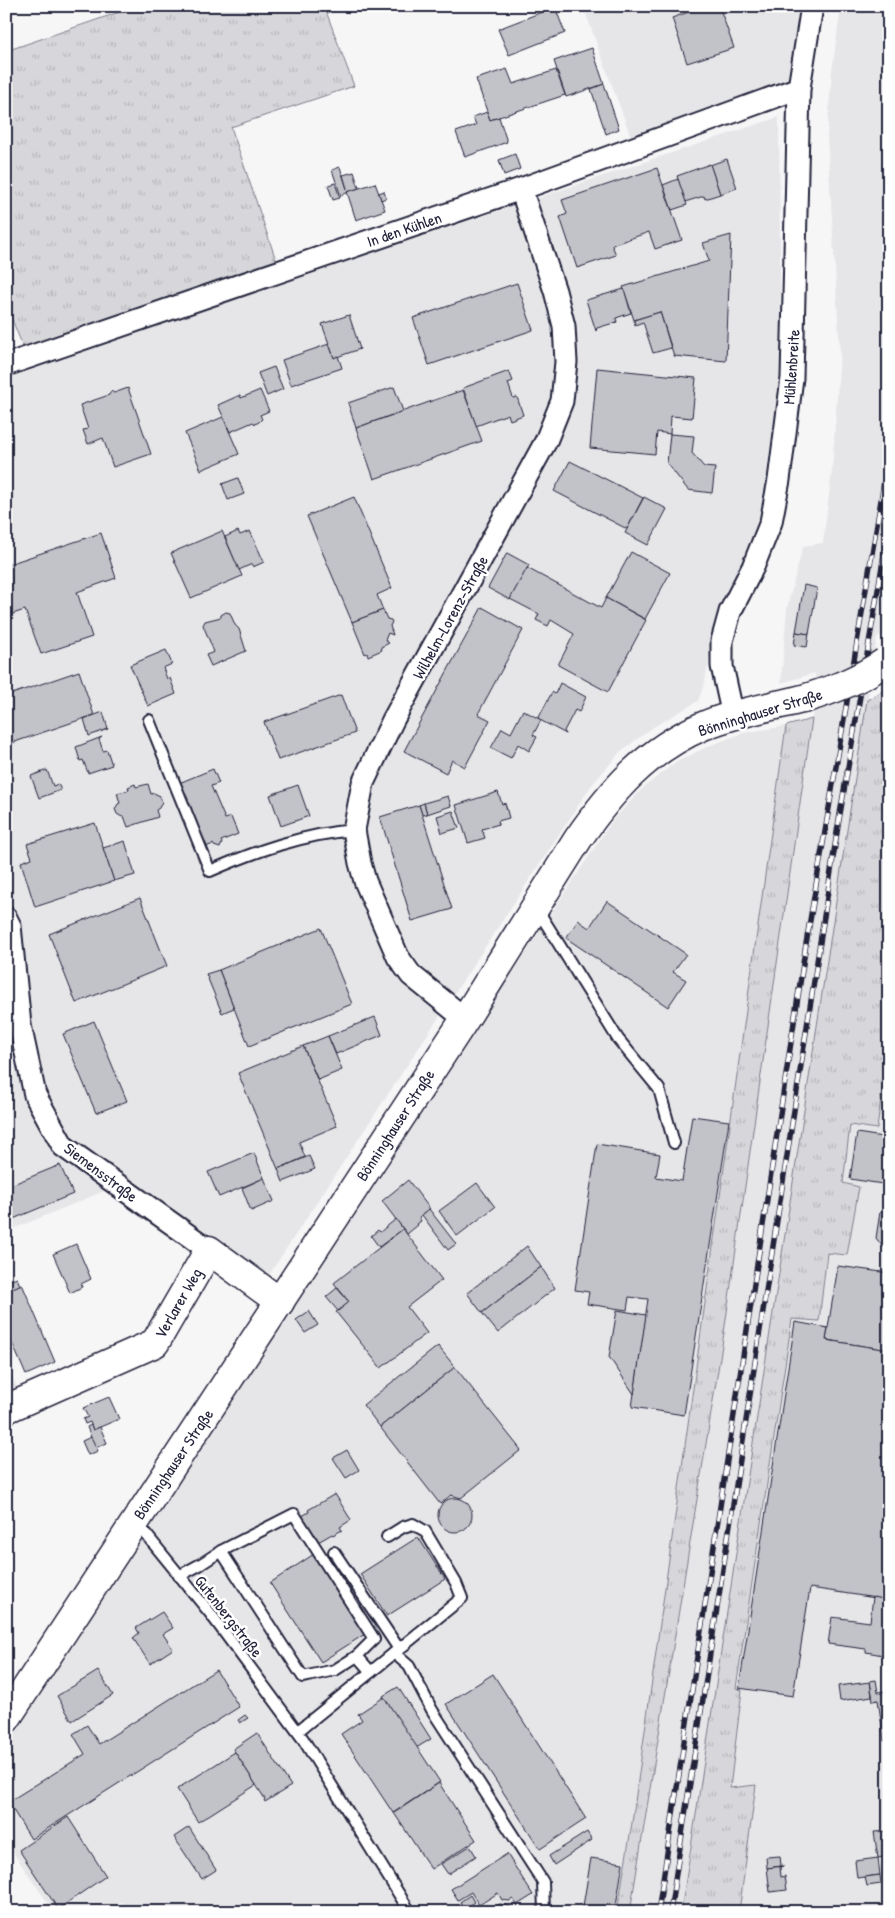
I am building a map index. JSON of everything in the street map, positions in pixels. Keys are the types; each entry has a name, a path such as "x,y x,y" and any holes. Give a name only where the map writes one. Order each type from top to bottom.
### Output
{"main road":[{"name":"Bönninghauser Straße","path":"6,1719 465,1019 578,839 618,785 644,761 671,743 704,726 733,716 803,699 841,687 866,675 887,661"},
{"name":"Verlarer Weg","path":"6,1409 155,1343 209,1250 280,1302"}],"street":[{"name":"Mühlenbreite","path":"733,716 722,666 722,641 730,612 753,567 771,522 779,480 792,378 799,88 812,6"},
{"name":"In den Kühlen","path":"6,366 521,189 799,88"},
{"name":"Wilhelm-Lorenz-Straße","path":"465,1019 411,975 398,957 365,881 354,830 363,782 393,720 546,441 562,401 566,362 564,326 555,291 521,189"},
{"name":"Siemensstraße","path":"6,918 10,926 20,1025 35,1095 63,1146 209,1250"}],"lane":[{"path":"149,720 210,871 245,856 281,844 328,833 354,830"},
{"path":"536,906 553,937 618,1040 660,1089 674,1143"},
{"path":"179,1576 221,1551 294,1514 374,1639 356,1656 335,1670 303,1677 221,1551"},
{"name":"Gutenbergstraße","path":"135,1521 210,1613 298,1731 410,1912"},
{"path":"298,1731 462,1598 456,1583 426,1531 413,1524 403,1527 387,1537"},
{"path":"334,1552 396,1651 409,1666 432,1710 543,1882 544,1912"},
{"path":"356,1656 371,1672"}],"shaded area":[{"path":"583,6 800,6 790,78 632,140"},
{"path":"841,6 889,6 889,624 887,635 877,637 681,1912 630,1912 724,1333 812,719 815,673 781,683 787,608 803,546 823,543 832,471 840,352 827,136 832,71"},
{"path":"779,117 781,387 769,485 756,539 717,620 704,685 698,701 655,726 621,751 591,786 269,1275 121,1184 6,1232 6,376"},
{"path":"786,726 632,1823 617,1912 127,1912 121,1902 105,1912 54,1912 6,1842 6,1742 612,821 643,788 673,764 706,747 743,733"},
{"path":"889,1036 889,1912 739,1912 756,1786 730,1788 742,1691 736,1689 792,1318 819,1320 827,1253 847,1255 859,1187 843,1184 850,1125 877,1129"},
{"path":"6,1362 18,1390 6,1395"}],"green space":[{"path":"137,6 324,6 354,86 231,127 277,263 24,349 6,305 6,51"},
{"path":"886,689 889,691 889,1036 877,1129 850,1125 843,1183 859,1187 847,1255 827,1253 819,1321 792,1319 736,1688 742,1690 730,1788 756,1785 739,1912 681,1912 867,700"},
{"path":"812,719 724,1333 630,1912 617,1912 632,1823 786,726"}],"building":[{"path":"705,6 719,6 734,48 687,63 672,18"},
{"path":"555,7 565,33 509,55 498,29"},
{"path":"592,48 604,84 566,97 554,61"},
{"path":"507,69 513,84 556,70 565,95 490,120 476,79"},
{"path":"604,84 619,129 606,134 591,89"},
{"path":"487,112 490,120 499,117 507,142 465,157 456,132 476,125 473,117"},
{"path":"515,154 520,169 504,175 499,160"},
{"path":"727,159 737,188 720,194 710,165"},
{"path":"710,164 720,194 705,199 704,196 685,202 677,176"},
{"path":"340,167 348,192 341,196 332,170"},
{"path":"657,168 682,240 655,249 649,232 612,245 616,255 577,268 560,217 567,214 562,200"},
{"path":"354,172 359,188 348,192 343,175"},
{"path":"678,179 687,205 672,210 663,185"},
{"path":"335,183 340,198 333,200 328,185"},
{"path":"375,183 385,210 356,220 347,192"},
{"path":"384,191 386,198 381,200 379,193"},
{"path":"731,235 726,361 674,356 660,312 634,320 623,287 709,261 703,243"},
{"path":"517,283 533,330 429,365 413,318"},
{"path":"624,289 631,313 616,318 617,322 597,328 596,331 586,300"},
{"path":"660,312 671,348 653,353 643,322 635,325 634,320"},
{"path":"349,315 360,349 334,358 322,324"},
{"path":"329,344 334,358 338,356 342,368 291,385 282,360"},
{"path":"274,367 283,389 267,396 258,373"},
{"path":"597,368 696,378 692,418 671,416 670,434 657,432 655,454 590,448"},
{"path":"509,371 513,381 508,383 513,398 517,397 523,415 510,420 508,414 476,426 463,388"},
{"path":"394,387 403,411 356,428 348,403"},
{"path":"128,388 151,454 113,467 103,438 88,444 83,430 88,429 80,405 109,395 111,391 114,393"},
{"path":"260,390 269,411 260,415 262,419 259,422 255,424 253,422 230,432 218,405 240,395 241,398"},
{"path":"463,390 482,441 374,479 356,428"},
{"path":"223,417 239,454 201,470 185,433"},
{"path":"670,434 694,436 692,453 704,467 715,468 712,493 688,490 667,463"},
{"path":"570,461 643,498 627,529 554,491"},
{"path":"238,478 244,494 228,500 222,484"},
{"path":"354,497 392,588 377,595 383,610 352,622 307,516"},
{"path":"644,497 667,509 648,545 625,533"},
{"path":"222,531 242,576 191,598 171,553"},
{"path":"238,531 240,535 250,531 264,562 253,567 252,564 239,570 225,537"},
{"path":"101,533 116,578 77,592 92,637 41,654 25,610 6,616 6,565"},
{"path":"631,552 670,573 645,619 606,598"},
{"path":"507,553 529,565 510,600 488,588"},
{"path":"527,568 601,608 606,598 646,620 608,692 558,665 574,634 551,620 548,626 536,620 539,614 510,599"},
{"path":"804,585 817,588 809,634 796,632"},
{"path":"482,607 523,630 478,714 490,720 465,767 452,760 446,773 404,751"},
{"path":"383,610 387,619 392,622 390,626 393,635 388,633 385,640 389,643 381,647 382,650 368,656 367,653 365,654 352,622"},
{"path":"226,612 230,613 235,625 239,629 246,651 211,666 206,655 214,652 203,625 205,621 221,617"},
{"path":"796,632 809,634 807,647 794,645"},
{"path":"166,650 172,664 163,668 167,679 170,678 176,694 148,706 130,665"},
{"path":"79,671 94,715 6,745 6,696"},
{"path":"560,683 586,697 579,712 575,710 564,731 566,734 538,719 552,692 555,694"},
{"path":"341,695 355,733 278,760 264,722"},
{"path":"523,710 541,720 533,735 537,737 529,751 518,744 511,758 491,748 502,728 511,733"},
{"path":"103,712 108,729 89,736 84,719"},
{"path":"102,737 99,739 103,751 107,750 112,765 88,773 83,760 80,761 76,747"},
{"path":"213,769 219,783 211,786 225,819 231,817 238,834 221,841 220,848 213,844 206,847 179,783"},
{"path":"47,770 53,786 58,784 61,790 39,798 31,776"},
{"path":"135,784 136,787 148,784 151,794 154,793 160,796 162,802 156,810 158,817 128,827 124,816 122,817 117,814 115,809 120,803 117,793 129,790 128,787"},
{"path":"298,785 309,816 281,826 270,795"},
{"path":"498,792 502,804 505,803 509,818 498,821 499,824 482,829 485,838 468,843 456,805"},
{"path":"448,796 451,806 427,814 424,803"},
{"path":"424,803 427,814 422,815 419,805"},
{"path":"419,805 452,909 412,921 380,817"},
{"path":"453,811 459,828 442,833 437,816"},
{"path":"95,823 114,881 35,907 21,862 32,858 27,844"},
{"path":"125,841 135,875 114,881 103,848"},
{"path":"140,898 167,966 76,1003 49,934"},
{"path":"607,901 686,954 673,972 686,980 668,1007 566,938 579,919 589,928"},
{"path":"321,928 352,1004 249,1046 219,970"},
{"path":"219,970 234,1008 222,1013 206,974"},
{"path":"375,1017 382,1035 336,1054 328,1036"},
{"path":"94,1021 127,1101 96,1113 63,1034"},
{"path":"328,1036 342,1070 318,1080 303,1046"},
{"path":"303,1046 337,1126 299,1142 305,1157 278,1169 238,1073"},
{"path":"692,1116 729,1121 684,1415 632,1407 648,1299 629,1297 627,1310 587,1304 589,1292 575,1290 597,1144 660,1154 656,1177 682,1181"},
{"path":"857,1133 889,1138 889,1185 850,1179"},
{"path":"254,1153 264,1178 219,1197 208,1172"},
{"path":"309,1156 315,1169 283,1182 278,1169"},
{"path":"60,1165 73,1194 6,1222 6,1187"},
{"path":"264,1178 274,1201 251,1211 242,1188"},
{"path":"408,1180 430,1209 419,1217 421,1221 407,1234 382,1201"},
{"path":"477,1183 495,1207 457,1236 439,1211"},
{"path":"889,1208 889,1248 883,1247 876,1238 880,1212"},
{"path":"429,1209 456,1244 448,1250 422,1215"},
{"path":"396,1219 403,1229 379,1247 371,1236 378,1230 380,1232"},
{"path":"403,1229 442,1280 407,1307 427,1333 381,1368 336,1312 349,1302 334,1283"},
{"path":"76,1244 91,1279 81,1284 82,1287 70,1293 53,1254"},
{"path":"527,1246 541,1267 482,1313 467,1293"},
{"path":"838,1266 889,1273 889,1350 826,1340"},
{"path":"541,1267 555,1288 498,1333 482,1313"},
{"path":"17,1278 20,1285 6,1291 6,1282"},
{"path":"22,1284 55,1362 26,1375 6,1329 6,1291"},
{"path":"337,1288 349,1302 338,1311 326,1297"},
{"path":"617,1310 646,1315 634,1394 609,1357"},
{"path":"309,1311 318,1325 305,1333 296,1320"},
{"path":"795,1322 828,1328 826,1340 889,1350 889,1600 810,1588 793,1696 739,1688"},
{"path":"438,1346 455,1367 380,1427 363,1405"},
{"path":"455,1367 521,1450 461,1498 451,1495 440,1504 380,1427"},
{"path":"109,1397 119,1419 93,1430 90,1422 85,1424 83,1419 88,1417 83,1408"},
{"path":"91,1425 93,1430 100,1427 107,1443 95,1448 87,1427"},
{"path":"91,1437 98,1451 88,1455 82,1441"},
{"path":"347,1450 359,1470 346,1478 333,1458"},
{"path":"335,1494 351,1520 340,1527 342,1530 318,1542 302,1516 309,1512 308,1510"},
{"path":"455,1498 467,1503 472,1515 467,1527 455,1532 443,1527 438,1515 443,1503"},
{"path":"418,1537 445,1579 387,1616 360,1574"},
{"path":"314,1554 365,1634 321,1662 270,1583"},
{"path":"873,1597 889,1600 883,1655 866,1652 866,1649 828,1644 832,1617 870,1622"},
{"path":"162,1612 173,1628 163,1634 173,1649 150,1664 133,1638 139,1633 136,1628"},
{"path":"216,1670 239,1707 31,1839 8,1802 85,1754 73,1734 87,1725 99,1744"},
{"path":"98,1671 113,1695 72,1721 57,1696"},
{"path":"493,1674 586,1819 540,1849 446,1704"},
{"path":"889,1678 889,1740 884,1741 878,1700 873,1701 870,1681 876,1680 878,1692 888,1691 886,1679"},
{"path":"870,1682 872,1696 840,1701 838,1686"},
{"path":"398,1687 431,1739 416,1748 383,1696"},
{"path":"384,1697 440,1782 393,1813 341,1734 362,1720 358,1714"},
{"path":"245,1715 248,1718 240,1723 238,1720"},
{"path":"257,1733 291,1786 265,1802 265,1799 233,1749"},
{"path":"235,1752 256,1785 198,1822 177,1789"},
{"path":"439,1783 476,1840 431,1869 394,1813"},
{"path":"68,1817 106,1876 58,1909 19,1850"},
{"path":"189,1827 216,1870 202,1879 174,1837"},
{"path":"889,1831 889,1856 878,1858 874,1832"},
{"path":"587,1832 592,1840 554,1865 549,1856"},
{"path":"470,1846 476,1856 448,1874 441,1864"},
{"path":"507,1854 533,1895 517,1905 513,1899 509,1901 502,1900 498,1893 479,1905 471,1892 458,1900 451,1889"},
{"path":"780,1856 781,1866 767,1868 766,1857"},
{"path":"591,1858 623,1863 615,1912 582,1912"},
{"path":"878,1858 880,1875 857,1878 855,1861"},
{"path":"784,1866 780,1867 781,1877 785,1876 787,1890 770,1892 767,1868"},
{"path":"880,1875 881,1884 867,1886 865,1877"},
{"path":"470,1895 474,1902 465,1908 460,1902"},
{"path":"500,1904 509,1906 514,1912 492,1912"}],"railway":[{"path":"658,1912 806,944 889,453"},
{"path":"670,1912 838,826 889,525"}]}
